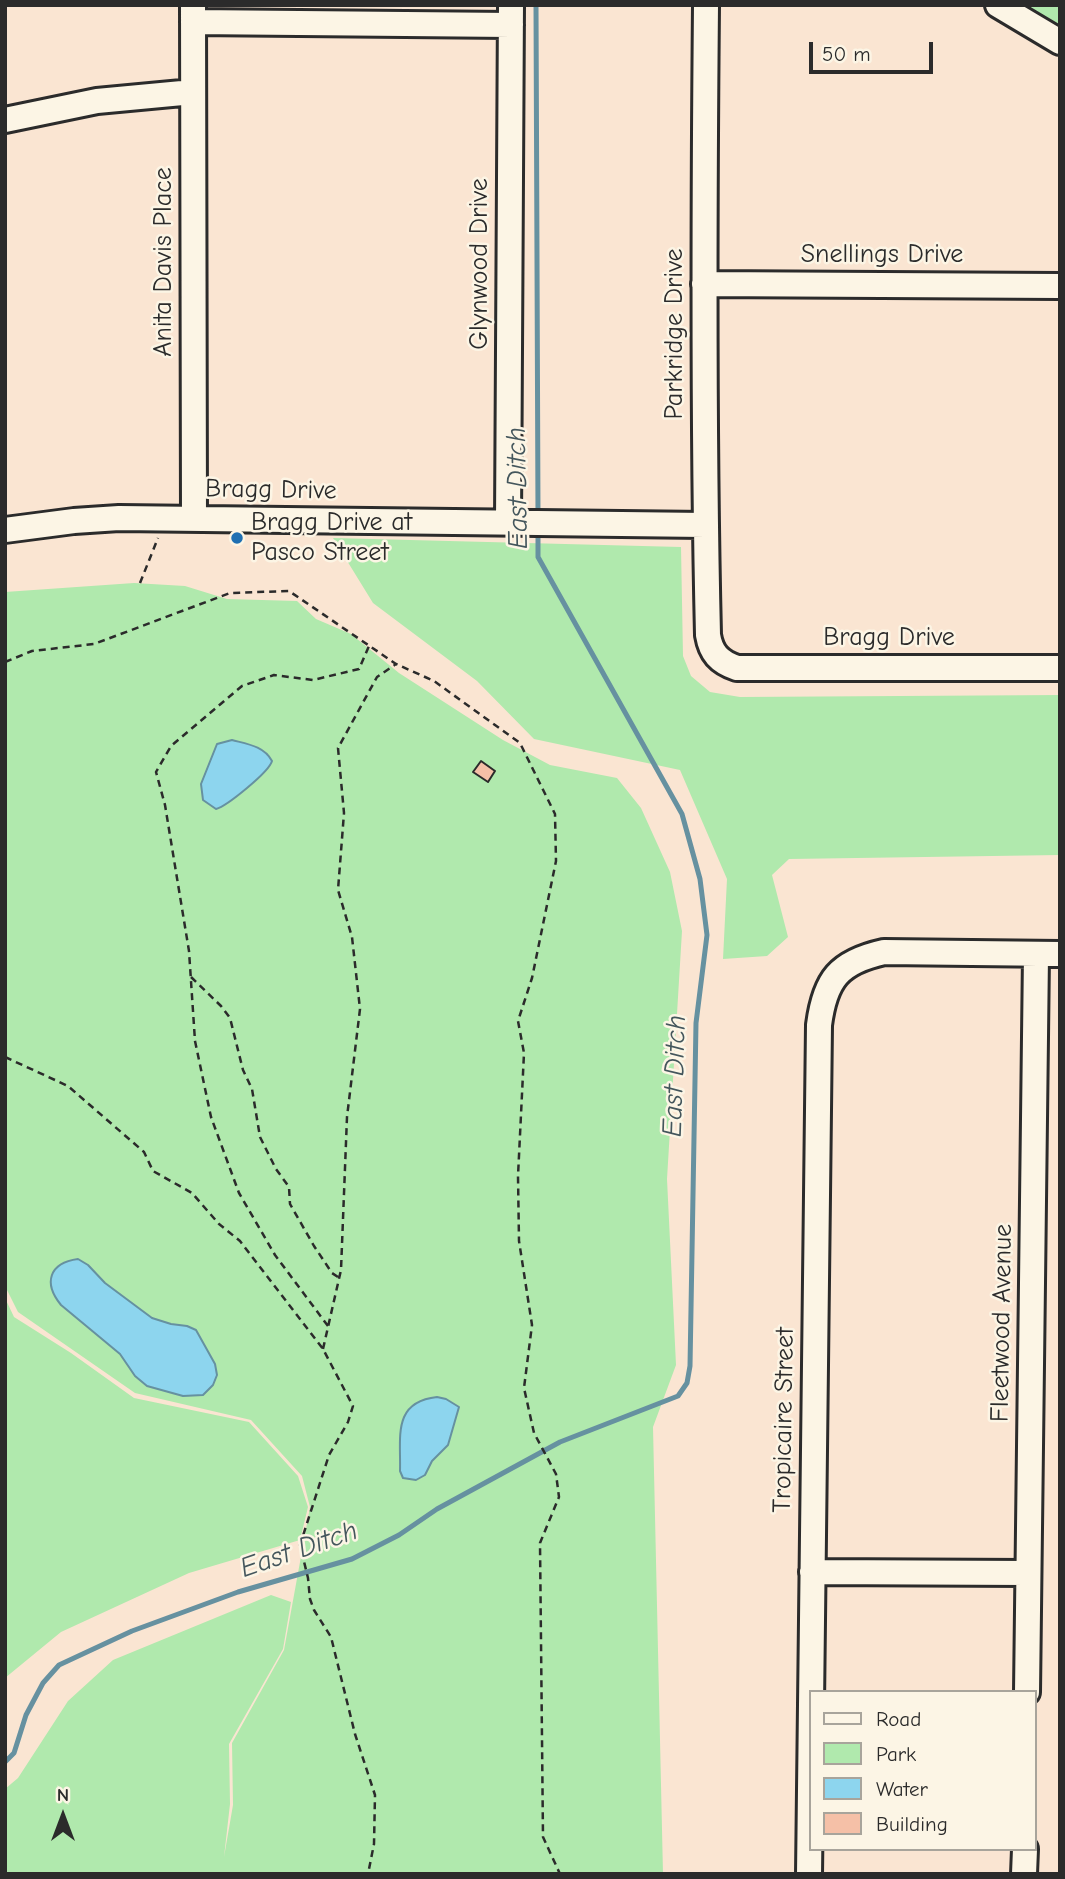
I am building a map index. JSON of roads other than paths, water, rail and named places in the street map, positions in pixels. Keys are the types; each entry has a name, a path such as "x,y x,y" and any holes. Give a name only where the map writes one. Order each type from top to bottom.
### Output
{"street":[{"name":"Parkridge Drive","path":"706,5 705,525 708,635 710,648 720,659"},
{"path":"998,5 1060,42"},
{"path":"193,14 511,15"},
{"name":"Anita Davis Place","path":"193,14 194,519"},
{"name":"Glynwood Drive","path":"511,15 516,522"},
{"path":"5,120 97,101 193,92"},
{"name":"Snellings Drive","path":"704,284 1060,285"},
{"name":"Bragg Drive","path":"5,530 85,520 165,519 705,525"},
{"name":"Bragg Drive","path":"720,659 737,668 1060,668"},
{"name":"Tropicaire Street","path":"811,1690 819,1025 827,989 839,971 866,956 884,952 1048,954"},
{"name":"Fleetwood Avenue","path":"1027,1690 1028,1573 1048,954"},
{"path":"812,1572 1028,1573"},
{"name":"Tropicaire Street","path":"809,1874 810,1773"},
{"path":"1024,1851 1024,1874"}],"water":[{"path":"232,740 260,749 272,761 264,773 247,788 216,809 203,800 201,784 217,744"},
{"path":"78,1259 152,1318 196,1330 215,1364 217,1375 213,1385 203,1395 183,1396 147,1386 135,1376 120,1354 61,1305 52,1289 52,1275 61,1265"},
{"path":"437,1397 459,1407 448,1445 432,1461 425,1475 416,1480 403,1478 400,1471 402,1423 412,1406"}],"waterway":[{"name":"East Ditch","path":"536,5 538,517"},
{"name":"East Ditch","path":"5,1762 14,1753 26,1715 43,1683 59,1665 132,1631 238,1592 352,1559 399,1535 437,1509 560,1442 678,1396 687,1383 690,1366 696,1023 707,935 700,879 682,814 538,557 538,530"}],"place":[{"name":"Bragg Drive at Pasco Street","path":"237,538"}]}
